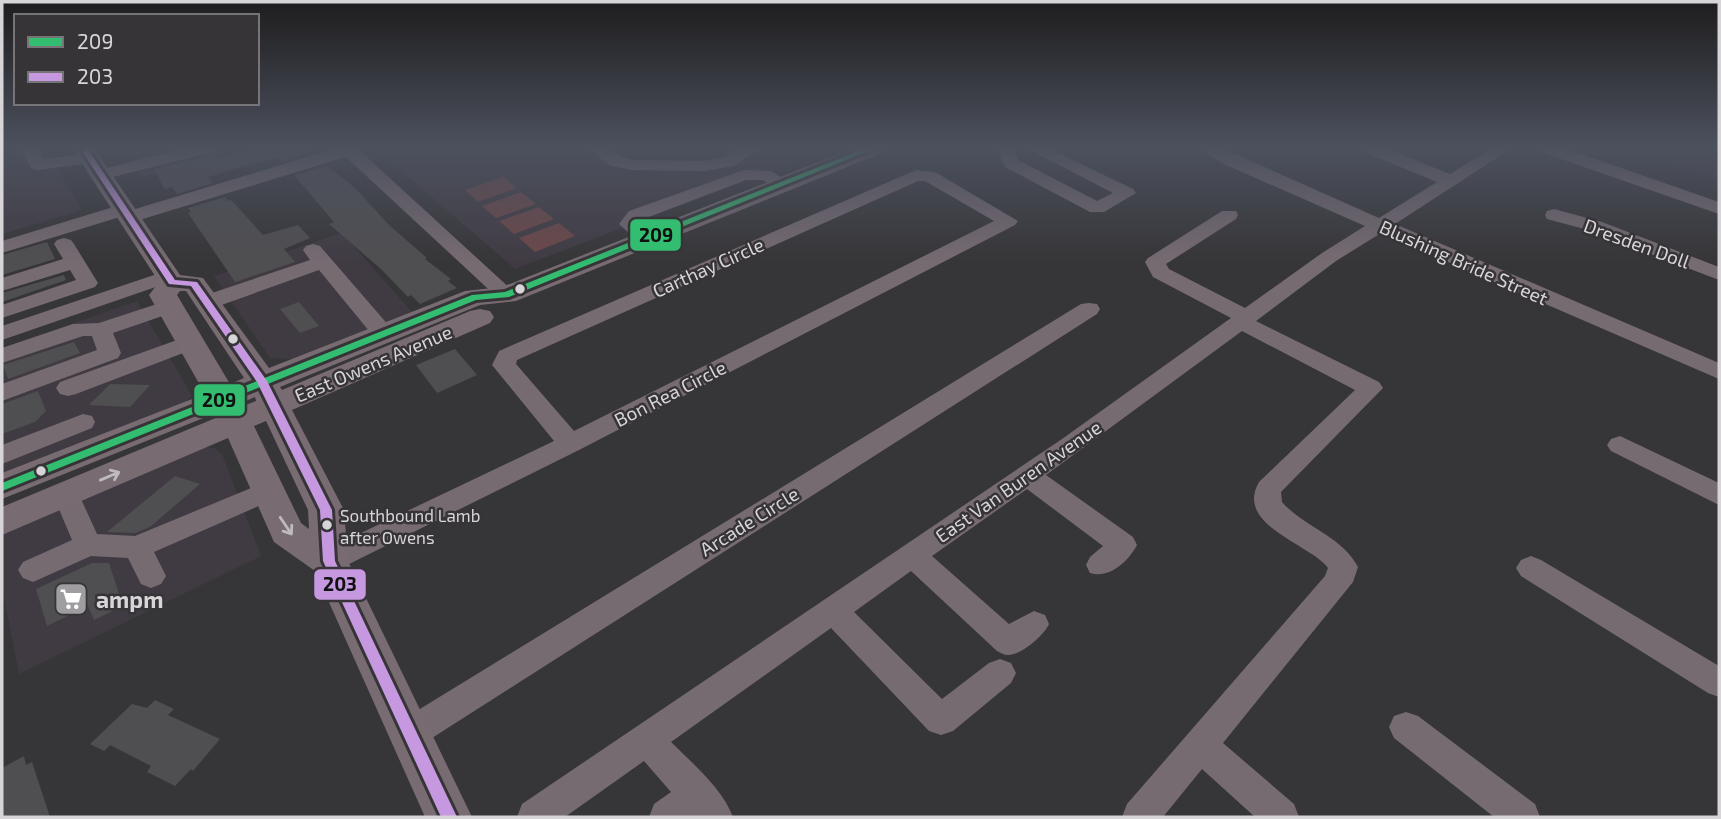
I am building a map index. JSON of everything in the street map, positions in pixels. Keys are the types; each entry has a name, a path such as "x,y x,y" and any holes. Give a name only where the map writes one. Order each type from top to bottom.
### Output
{"main road":[{"path":"108,186 170,288 191,342 229,409 287,532 330,561"},
{"name":"East Owens Avenue","path":"268,393 382,332 474,297 506,295 778,186"},
{"path":"170,288 194,284 268,393 326,510 330,561 449,817"},
{"name":"East Owens Avenue","path":"2,522 66,495 229,409 495,311 506,295"},
{"name":"East Owens Avenue","path":"2,487 89,435 229,409"}],"street":[{"path":"2,285 65,245 126,214 223,186"},
{"path":"388,186 506,295"},
{"name":"Carthay Circle","path":"570,444 504,365 507,356 891,186"},
{"name":"Carthay Circle","path":"945,186 1007,221"},
{"path":"1055,186 1097,208 1127,193 1113,186"},
{"name":"Blushing Bride Street","path":"1290,186 1719,372"},
{"name":"East Van Buren Avenue","path":"535,817 1027,475 1329,257 1443,186"},
{"path":"1656,186 1719,208"},
{"path":"1140,817 1338,582 1343,567 1335,556 1284,523 1268,505 1268,489 1371,388 1160,273 1154,262 1229,215"},
{"name":"Dresden Doll","path":"1554,215 1595,226 1719,274"},
{"name":"Bon Rea Circle","path":"330,561 570,444 1007,221"},
{"path":"2,247 65,245"},
{"path":"2,264 65,245"},
{"path":"2,312 88,283 65,245"},
{"path":"208,302 318,255 382,332"},
{"path":"2,356 81,329 102,330 170,288"},
{"path":"2,333 170,288"},
{"name":"Arcade Circle","path":"409,734 1088,309"},
{"path":"65,379 110,352 102,330"},
{"path":"2,393 65,379 191,342"},
{"path":"2,454 89,435 65,379"},
{"path":"1620,445 1719,495"},
{"path":"1027,475 1123,545 1100,565"},
{"path":"33,569 88,545 137,547 268,491"},
{"path":"66,495 88,545"},
{"path":"137,547 151,576"},
{"path":"912,555 1007,642 1034,624"},
{"path":"1531,568 1719,683"},
{"path":"833,610 941,720 1000,673"},
{"path":"1406,727 1522,817"},
{"path":"647,740 706,806 667,817"},
{"path":"1201,746 1281,817"}],"shaded area":[{"path":"2,186 68,186 82,210 2,234"},
{"path":"419,186 731,186 515,269"},
{"path":"476,186 517,188 478,202 465,190"},
{"path":"521,192 536,204 496,218 482,206"},
{"path":"539,207 554,219 514,234 499,221"},
{"path":"559,223 575,236 535,252 519,238"},
{"path":"342,233 413,313 294,359 270,358 214,276"},
{"path":"137,301 192,396 183,404 2,478 2,348"},
{"path":"202,447 215,448 222,454 261,556 19,674 2,588 2,532"}],"building":[{"path":"163,186 202,186 177,194 172,187 165,189"},
{"path":"304,186 353,186 389,225 451,279 448,281 457,288 420,304 411,295 408,297 382,270 329,224 334,222"},
{"path":"225,197 228,201 231,200 263,235 298,225 310,238 284,249 295,262 235,282 188,213 191,212 188,208"},
{"path":"47,242 55,259 2,275 2,255"},
{"path":"64,275 66,280 2,302 2,293"},
{"path":"299,302 319,326 300,333 280,309"},
{"path":"74,342 80,353 8,379 3,365"},
{"path":"455,349 477,375 437,393 416,365"},
{"path":"110,384 150,385 130,407 89,405"},
{"path":"38,391 46,411 35,422 2,434 2,404"},
{"path":"175,476 200,484 150,527 135,533 107,532"},
{"name":"ampm","path":"92,563 109,563 123,606 94,620 88,606 47,626 36,589"},
{"path":"155,700 174,709 168,715 220,739 193,771 191,769 175,786 147,772 151,766 110,745 104,751 90,744 132,704 147,708"},
{"path":"24,756 26,765 32,762 50,817 2,817 2,768"}],"transit line":[{"name":"203","path":"108,186 172,282"},
{"name":"209","path":"2,487 475,297 506,295 778,186"},
{"name":"203","path":"172,282 194,284 262,381 326,510 329,561 449,817"}],"place":[{"name":"Southbound Lamb after Owens","path":"327,525"},
{"name":"ampm","path":"71,599"}]}
